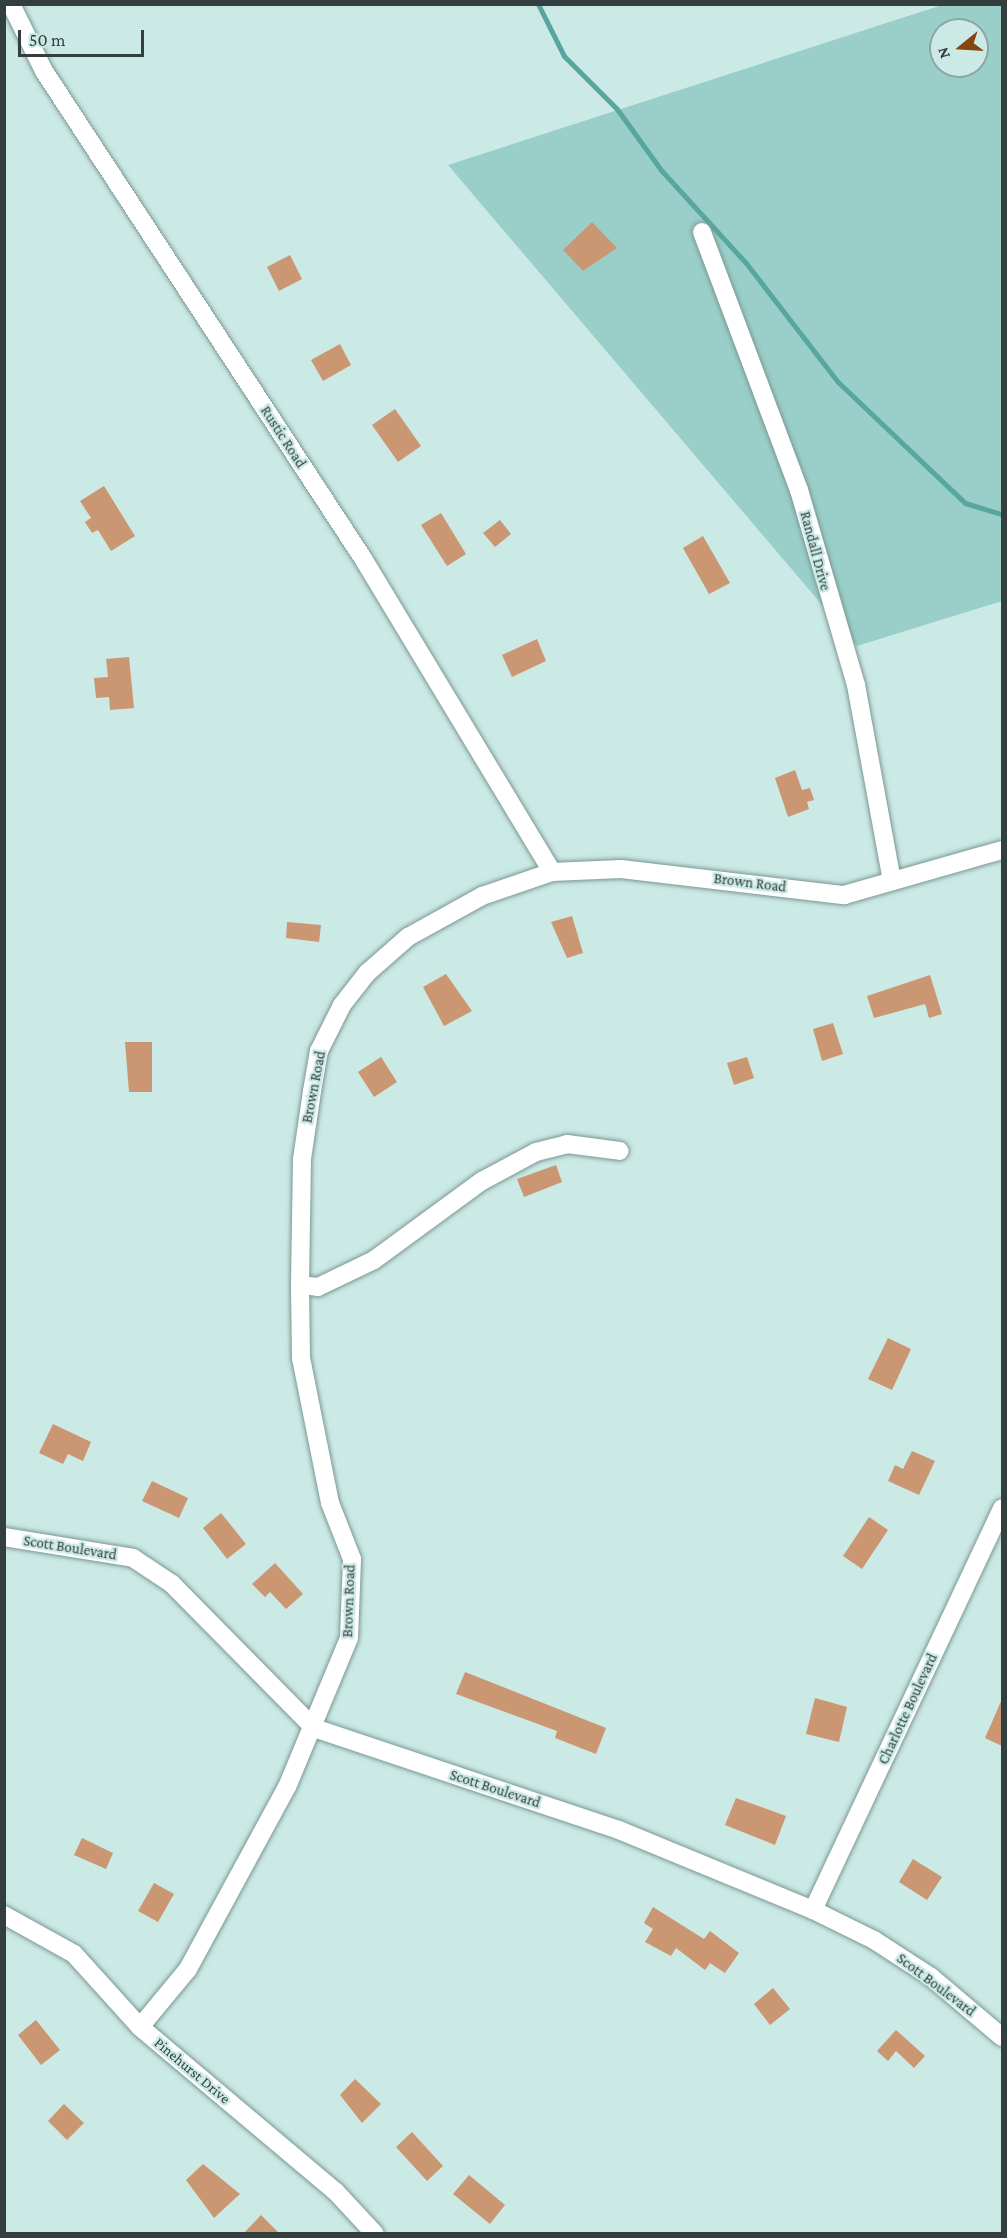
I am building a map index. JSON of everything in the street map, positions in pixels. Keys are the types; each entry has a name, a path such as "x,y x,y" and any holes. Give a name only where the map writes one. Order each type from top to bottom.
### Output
{"street":[{"name":"Rustic Road","path":"11,4 44,71 364,560 552,872"},
{"name":"Randall Drive","path":"702,232 799,490 856,685 892,881"},
{"name":"Brown Road","path":"140,2027 188,1969 314,1728 349,1638 352,1559 330,1503 301,1358 300,1285 302,1159 318,1051 342,1005 367,973 408,937 482,896 552,872 621,869 844,895 1002,850"},
{"path":"300,1285 318,1287 374,1260 482,1181 536,1152 567,1144 620,1151"},
{"name":"Charlotte Boulevard","path":"813,1910 1002,1508"},
{"name":"Scott Boulevard","path":"4,1537 133,1558 172,1584 314,1728 619,1830 813,1910 874,1940 931,1977 1002,2037"},
{"name":"Pinehurst Drive","path":"4,1915 74,1954 140,2027 336,2192 375,2234"}],"shaded area":[{"path":"942,5 1002,5 1002,601 857,646 448,165"}],"building":[{"path":"592,222 617,248 583,271 563,250"},
{"path":"290,255 302,279 279,291 267,267"},
{"path":"340,344 351,365 323,381 311,360"},
{"path":"395,409 421,446 398,462 372,425"},
{"path":"104,486 135,536 111,551 98,530 92,533 85,522 91,518 80,501"},
{"path":"441,513 466,554 447,566 421,525"},
{"path":"500,520 511,534 495,547 483,533"},
{"path":"703,536 730,583 709,594 683,548"},
{"path":"537,639 546,661 512,677 502,655"},
{"path":"129,657 134,708 110,710 109,697 96,698 94,678 108,677 106,659"},
{"path":"795,770 802,790 810,788 814,800 807,802 809,809 788,817 775,778"},
{"path":"572,916 583,953 567,958 551,922"},
{"path":"287,922 321,925 319,942 286,938"},
{"path":"446,974 472,1011 444,1026 423,987"},
{"path":"930,975 942,1014 929,1018 925,1004 874,1018 867,996"},
{"path":"833,1023 843,1054 822,1061 813,1029"},
{"path":"125,1042 152,1042 152,1092 129,1092"},
{"path":"381,1057 397,1082 374,1097 358,1072"},
{"path":"747,1057 754,1078 734,1085 727,1063"},
{"path":"556,1165 562,1182 524,1197 517,1179"},
{"path":"888,1338 911,1349 892,1390 868,1379"},
{"path":"53,1424 91,1442 83,1461 68,1454 63,1464 39,1453"},
{"path":"912,1451 935,1461 919,1495 888,1481 895,1465 903,1469"},
{"path":"152,1481 188,1498 179,1518 142,1501"},
{"path":"221,1513 246,1544 227,1559 203,1528"},
{"path":"869,1517 888,1530 862,1569 843,1556"},
{"path":"275,1563 303,1594 286,1609 270,1592 265,1597 252,1584"},
{"path":"465,1672 606,1728 596,1754 555,1738 557,1731 456,1694"},
{"path":"815,1698 847,1707 839,1742 806,1734"},
{"path":"1002,1699 1002,1746 985,1738"},
{"path":"736,1798 786,1816 775,1845 725,1825"},
{"path":"82,1838 113,1853 106,1869 74,1855"},
{"path":"913,1859 942,1877 927,1900 899,1882"},
{"path":"154,1883 174,1894 158,1922 138,1911"},
{"path":"653,1907 704,1939 710,1931 739,1953 725,1973 710,1963 705,1970 676,1948 671,1956 645,1942 653,1929 644,1923"},
{"path":"773,1988 790,2009 770,2025 754,2004"},
{"path":"36,2020 60,2050 41,2065 18,2035"},
{"path":"896,2030 925,2056 914,2068 896,2051 888,2061 877,2051"},
{"path":"355,2079 381,2104 362,2123 340,2095"},
{"path":"64,2104 84,2123 67,2140 48,2121"},
{"path":"412,2132 443,2166 427,2181 396,2147"},
{"path":"203,2164 240,2194 214,2218 186,2180"},
{"path":"469,2175 505,2205 490,2224 453,2194"},
{"path":"261,2215 280,2234 243,2234"}],"waterway":[{"path":"538,4 564,56 617,109 661,170 746,263 838,382 965,503 1002,514"}]}
